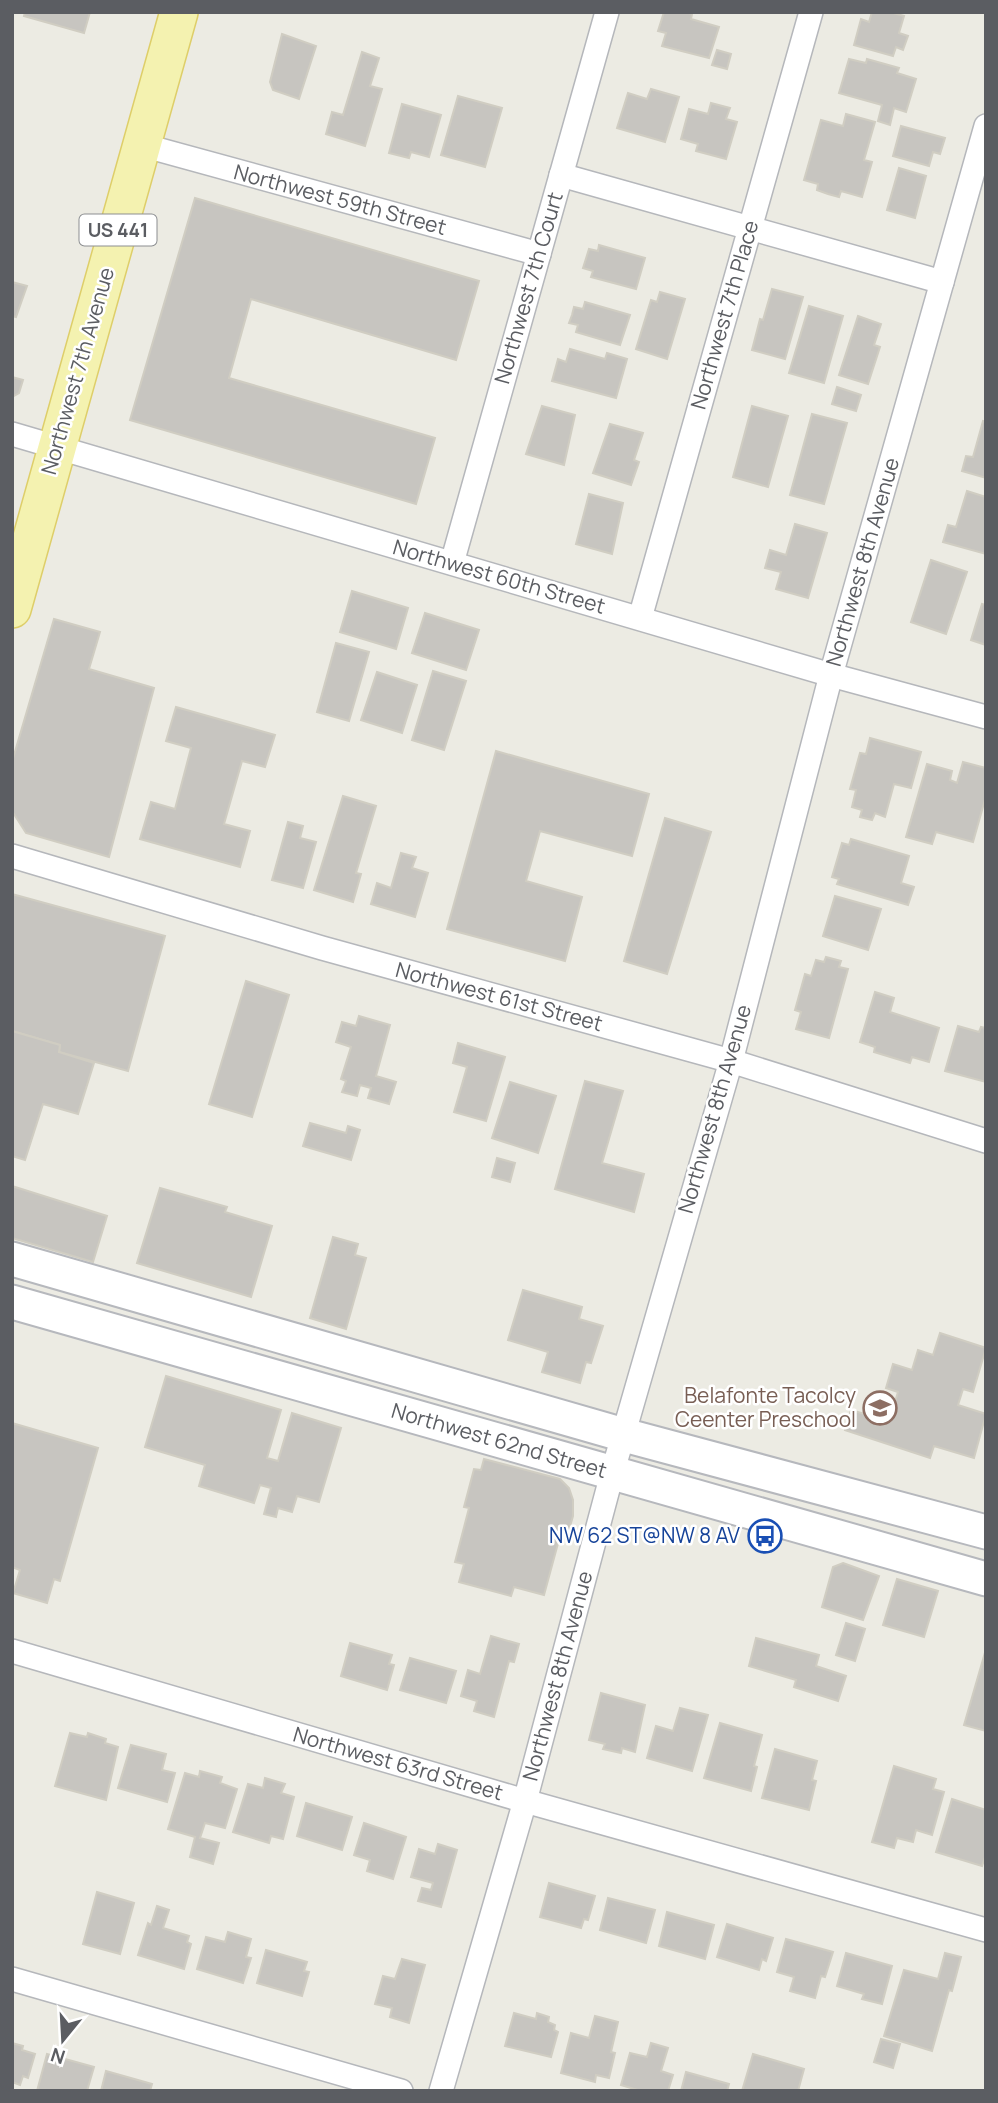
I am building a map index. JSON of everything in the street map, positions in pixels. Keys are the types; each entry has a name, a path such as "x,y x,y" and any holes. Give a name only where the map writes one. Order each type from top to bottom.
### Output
{"main road":[{"name":"Northwest 7th Avenue","path":"12,609 179,12"},
{"name":"Northwest 62nd Street","path":"12,1259 624,1435 986,1532"},
{"name":"Northwest 62nd Street","path":"12,1302 986,1579"}],"street":[{"name":"Northwest 7th Court","path":"452,563 607,12"},
{"name":"Northwest 7th Place","path":"640,618 811,12"},
{"name":"Northwest 8th Avenue","path":"442,2091 525,1801 612,1474 731,1061 831,675 986,126"},
{"name":"Northwest 59th Street","path":"142,145 539,254"},
{"path":"561,175 942,282"},
{"name":"Northwest 60th Street","path":"12,434 831,675 986,717"},
{"name":"Northwest 61st Street","path":"12,856 323,948 731,1061 986,1141"},
{"name":"Northwest 63rd Street","path":"12,1651 525,1801 986,1930"},
{"path":"12,1979 401,2091"}],"building":[{"path":"25,12 90,12 84,33 24,16"},
{"path":"664,12 686,12 692,14 691,19 719,27 709,58 662,46 666,33 658,31"},
{"path":"872,12 890,12 904,16 899,33 908,36 903,50 896,47 893,56 854,45 861,19 869,22"},
{"path":"282,34 316,46 299,99 273,90 270,82"},
{"path":"717,50 731,54 727,69 712,65"},
{"path":"362,52 379,58 370,86 382,89 365,146 326,134 332,112 343,115"},
{"path":"849,59 866,63 867,59 899,68 897,73 916,79 906,112 894,108 890,125 878,121 882,105 839,93"},
{"path":"651,89 679,97 665,142 617,128 628,93 647,99"},
{"path":"458,96 502,108 485,167 441,155"},
{"path":"711,103 730,108 726,119 737,122 726,159 696,151 698,144 681,139 689,109 708,114"},
{"path":"402,104 441,115 429,157 411,152 409,158 389,153"},
{"path":"846,114 875,122 864,160 872,162 862,197 841,191 839,197 828,194 817,190 818,184 804,180 821,120 843,126"},
{"path":"901,126 945,138 940,154 933,152 929,166 893,156"},
{"path":"899,168 926,176 915,218 887,210"},
{"path":"195,198 479,281 456,360 251,299 229,378 435,438 416,504 130,420"},
{"path":"599,245 645,258 636,289 591,277 593,271 583,268 589,249 598,251"},
{"path":"12,282 27,286 16,317 12,316"},
{"path":"772,289 803,297 785,359 752,350"},
{"path":"660,292 685,299 667,359 636,349 651,300 657,302"},
{"path":"585,302 630,315 620,345 576,332 578,325 569,323 574,307 583,309"},
{"path":"809,306 843,316 824,383 789,373"},
{"path":"858,316 881,324 874,345 880,347 868,384 839,375"},
{"path":"570,349 605,359 607,353 627,359 616,398 552,381 558,359 566,362"},
{"path":"12,377 23,380 19,393 12,397"},
{"path":"837,387 861,395 856,411 832,404"},
{"path":"542,406 575,415 564,465 526,454"},
{"path":"752,406 788,416 768,487 733,477"},
{"path":"812,414 847,423 824,504 790,495"},
{"path":"983,421 986,422 986,478 962,471 966,456 973,457"},
{"path":"610,424 643,433 634,460 639,462 631,485 593,473"},
{"path":"967,491 986,497 986,554 943,542 948,525 956,527"},
{"path":"589,494 623,503 612,554 576,544"},
{"path":"795,524 827,533 808,598 776,589 781,572 765,568 770,550 786,555"},
{"path":"931,560 967,572 946,634 911,622"},
{"path":"352,591 408,608 396,649 340,632"},
{"path":"982,604 986,605 986,645 971,640"},
{"path":"425,613 479,630 466,670 412,653"},
{"path":"54,619 100,632 89,669 154,688 109,857 26,833 12,811 12,762"},
{"path":"336,643 369,652 349,721 317,712"},
{"path":"433,671 466,681 444,750 412,740"},
{"path":"377,672 417,685 402,733 361,720"},
{"path":"176,707 275,735 265,767 242,761 224,824 250,831 240,867 140,839 151,802 175,809 191,748 166,741"},
{"path":"870,738 921,752 911,788 894,784 885,817 875,813 872,820 860,817 862,810 852,807 856,790 850,789 860,753 866,754"},
{"path":"496,751 649,794 632,856 540,831 526,881 582,897 565,961 447,929"},
{"path":"963,762 986,768 986,796 973,842 936,832 932,844 906,837 927,764 952,771 950,780 957,783"},
{"path":"343,796 376,806 356,873 361,874 353,902 314,890"},
{"path":"665,818 711,832 667,974 624,961"},
{"path":"288,822 303,826 300,838 316,842 303,888 272,880"},
{"path":"851,839 909,856 901,883 914,887 908,905 837,884 839,879 832,877 842,843 849,845"},
{"path":"401,853 416,857 412,868 428,873 415,917 371,904 377,883 391,888"},
{"path":"12,894 165,936 128,1071 59,1052 60,1045 12,1031"},
{"path":"835,896 881,909 868,950 823,936"},
{"path":"826,957 841,961 839,967 848,969 829,1038 796,1029 801,1012 795,1010 805,974 811,976 816,960 824,962"},
{"path":"246,981 289,995 252,1117 209,1104"},
{"path":"875,992 894,998 890,1012 939,1028 929,1062 912,1057 910,1063 874,1052 875,1047 860,1042"},
{"path":"359,1016 390,1025 376,1076 396,1082 389,1104 368,1098 371,1088 360,1085 357,1096 342,1092 346,1081 341,1079 351,1047 336,1042 342,1022 356,1026"},
{"path":"958,1026 979,1032 981,1027 986,1028 986,1082 945,1071"},
{"path":"12,1031 60,1045 59,1052 94,1063 78,1114 43,1104 25,1160 12,1156"},
{"path":"458,1043 505,1057 486,1121 454,1112 467,1067 453,1063"},
{"path":"585,1081 623,1091 602,1163 644,1174 634,1212 555,1189"},
{"path":"510,1082 556,1096 538,1153 492,1138"},
{"path":"310,1123 346,1133 348,1126 360,1130 351,1160 303,1146"},
{"path":"497,1158 515,1163 510,1182 492,1177"},
{"path":"12,1186 107,1216 93,1262 12,1238"},
{"path":"160,1188 227,1207 225,1212 272,1226 251,1297 137,1263"},
{"path":"333,1237 358,1244 355,1255 366,1258 346,1329 310,1318"},
{"path":"523,1290 582,1307 579,1319 603,1326 591,1363 586,1362 580,1383 542,1372 548,1352 508,1340"},
{"path":"940,1333 986,1348 973,1392 963,1389 958,1405 986,1414 974,1458 934,1446 930,1458 845,1430 851,1410 889,1421 898,1392 886,1388 893,1364 912,1370 918,1350 933,1355"},
{"path":"166,1376 281,1410 267,1458 278,1461 292,1413 341,1428 319,1502 297,1496 292,1512 278,1508 276,1517 264,1514 271,1488 260,1485 254,1503 199,1486 205,1465 145,1447"},
{"path":"12,1423 98,1448 60,1581 54,1579 47,1603 13,1593 20,1570 12,1567"},
{"path":"484,1459 560,1479 569,1488 573,1500 573,1516 567,1537 560,1536 544,1595 514,1587 511,1596 459,1582 464,1564 455,1562 469,1508 464,1507 474,1469 481,1470"},
{"path":"843,1563 879,1576 863,1620 822,1607 833,1567"},
{"path":"897,1579 938,1591 924,1637 883,1625"},
{"path":"846,1623 865,1629 855,1661 836,1655"},
{"path":"491,1636 519,1644 514,1662 509,1661 494,1717 474,1711 477,1701 461,1696 468,1670 480,1674"},
{"path":"756,1638 819,1655 816,1666 846,1676 838,1701 794,1687 796,1680 749,1666"},
{"path":"350,1643 392,1655 389,1664 394,1665 387,1690 341,1676"},
{"path":"986,1649 986,1731 964,1725"},
{"path":"410,1658 456,1671 446,1703 400,1690"},
{"path":"601,1693 645,1705 635,1752 622,1748 621,1753 603,1749 605,1744 589,1740"},
{"path":"680,1708 708,1715 692,1771 647,1758 656,1726 673,1731"},
{"path":"720,1723 762,1735 751,1791 704,1778"},
{"path":"70,1733 87,1737 88,1733 106,1739 105,1743 118,1747 106,1800 55,1786"},
{"path":"131,1745 166,1754 162,1770 175,1773 167,1802 118,1788"},
{"path":"775,1749 817,1761 812,1780 816,1781 809,1810 762,1798"},
{"path":"894,1766 936,1779 933,1789 944,1792 932,1835 916,1830 913,1842 897,1838 894,1848 872,1842"},
{"path":"200,1771 222,1777 220,1783 237,1789 225,1828 205,1823 200,1838 219,1843 213,1864 190,1857 195,1837 168,1829 185,1773 199,1777"},
{"path":"265,1778 285,1784 281,1793 294,1797 283,1839 271,1836 269,1843 233,1832 248,1784 263,1788"},
{"path":"952,1799 986,1810 986,1854 982,1866 936,1852"},
{"path":"306,1803 352,1817 342,1850 297,1836"},
{"path":"364,1823 406,1837 393,1879 367,1871 370,1860 354,1855"},
{"path":"438,1844 457,1850 441,1907 418,1901 422,1888 431,1890 433,1883 411,1877 419,1849 435,1854"},
{"path":"549,1883 595,1896 588,1920 584,1919 581,1928 540,1917"},
{"path":"97,1892 134,1903 120,1954 83,1944"},
{"path":"608,1898 655,1910 646,1943 600,1930"},
{"path":"157,1906 169,1910 163,1928 189,1936 187,1942 191,1944 184,1969 138,1955 148,1923 151,1925"},
{"path":"667,1912 714,1925 705,1959 659,1946"},
{"path":"727,1924 773,1938 766,1961 762,1959 759,1970 717,1957"},
{"path":"228,1932 251,1939 246,1957 251,1958 243,1983 197,1969 206,1937 225,1942"},
{"path":"786,1939 833,1952 825,1977 821,1976 815,1998 790,1991 794,1977 777,1972"},
{"path":"266,1950 307,1962 304,1971 309,1972 302,1996 257,1983"},
{"path":"846,1953 892,1966 882,2004 862,1999 864,1994 837,1986"},
{"path":"945,1953 961,1957 932,2051 884,2036 904,1970 938,1979"},
{"path":"402,1959 425,1965 409,2023 390,2017 392,2008 375,2004 383,1976 395,1979"},
{"path":"514,2013 536,2019 537,2013 549,2017 548,2022 555,2025 554,2030 558,2032 551,2057 505,2046"},
{"path":"595,2016 618,2022 611,2052 615,2053 609,2078 596,2075 595,2082 561,2073 571,2033 589,2038"},
{"path":"881,2039 900,2044 893,2068 874,2062"},
{"path":"12,2043 35,2054 28,2078 23,2076 20,2085 12,2082"},
{"path":"651,2043 668,2048 661,2071 673,2075 668,2091 641,2091 621,2085 630,2053 647,2057"},
{"path":"47,2054 94,2067 87,2091 37,2091"},
{"path":"753,2054 804,2069 798,2091 742,2091"},
{"path":"106,2071 152,2084 150,2091 101,2091"},
{"path":"686,2072 729,2084 727,2091 681,2091"}],"place":[{"name":"Belafonte Tacolcy Ceenter Preschool","path":"880,1408"},
{"name":"NW 62 ST@NW 8 AV","path":"765,1536"}]}
